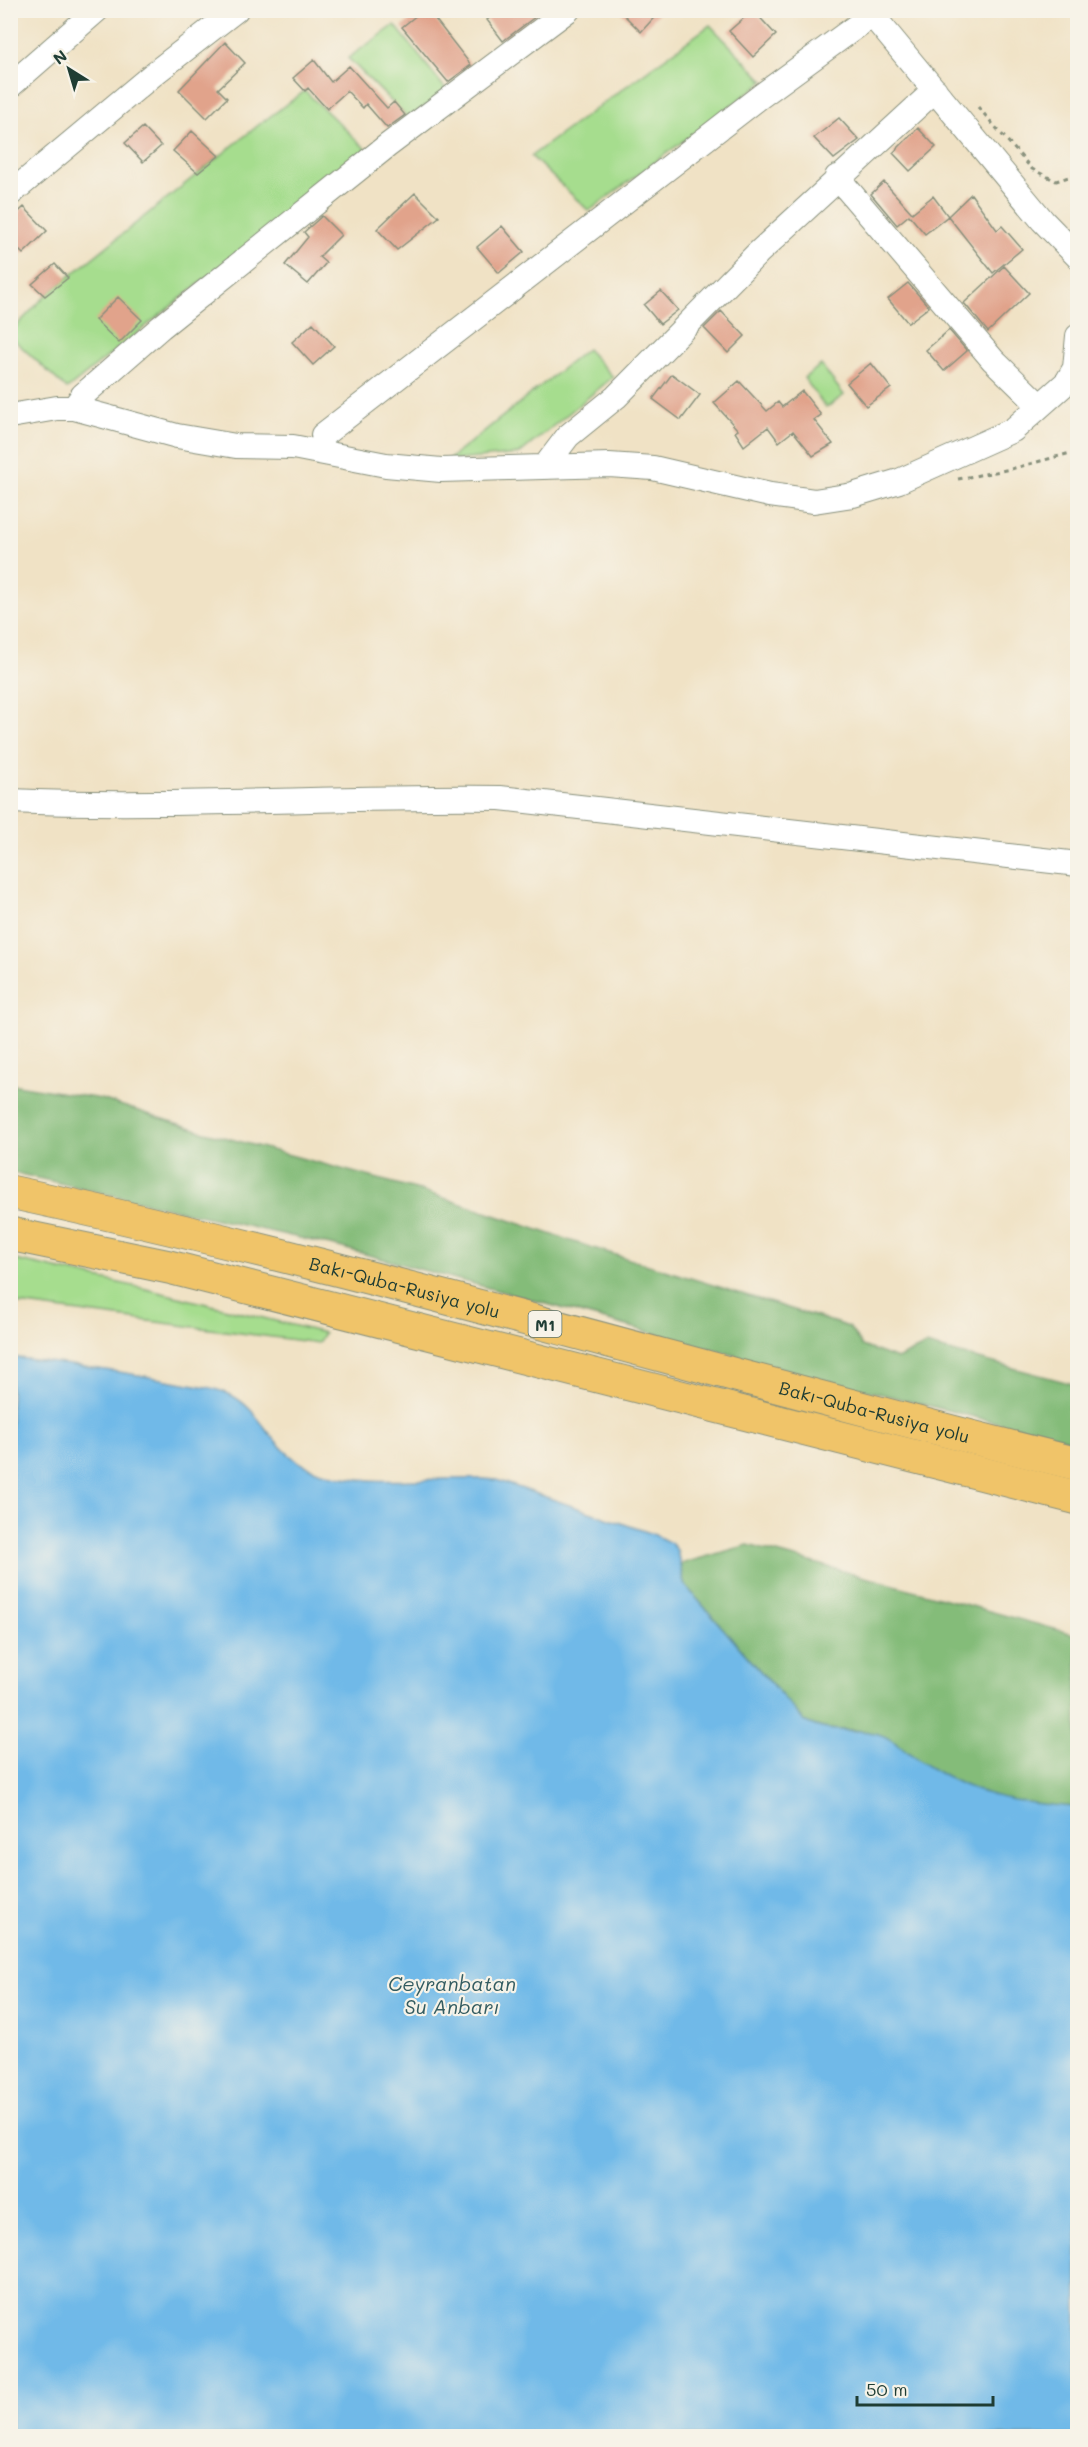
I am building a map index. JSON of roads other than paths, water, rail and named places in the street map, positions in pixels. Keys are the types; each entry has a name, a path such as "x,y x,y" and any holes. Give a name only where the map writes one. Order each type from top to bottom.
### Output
{"highway":[{"name":"Bakı-Quba-Rusiya yolu","path":"10,1192 175,1227 911,1423 1077,1464"},
{"name":"Bakı-Quba-Rusiya yolu","path":"10,1234 169,1267 1077,1498"}],"street":[{"path":"10,86 97,10"},
{"path":"10,194 156,72 236,10"},
{"path":"74,408 90,389 170,320 387,146 568,10"},
{"path":"323,435 870,13 1077,257"},
{"path":"546,465 568,436 616,397 758,253 837,177 935,90"},
{"path":"837,177 993,360 1040,406"},
{"path":"10,416 74,408 177,436 236,446 293,447 386,465 441,471 546,465 653,468 770,495 814,501 853,495 899,481 1006,434 1066,382 1075,368 1077,336"},
{"path":"10,801 145,805 420,797 500,798 1077,864"}],"water":[{"name":"Ceyranbatan Su Anbarı","path":"11,1357 132,1374 224,1392 253,1412 279,1445 290,1455 319,1471 363,1480 497,1480 653,1534 671,1543 677,1550 684,1584 804,1721 825,1729 865,1731 884,1736 947,1777 982,1792 1038,1804 1077,1807 1077,2436 11,2436"}]}
